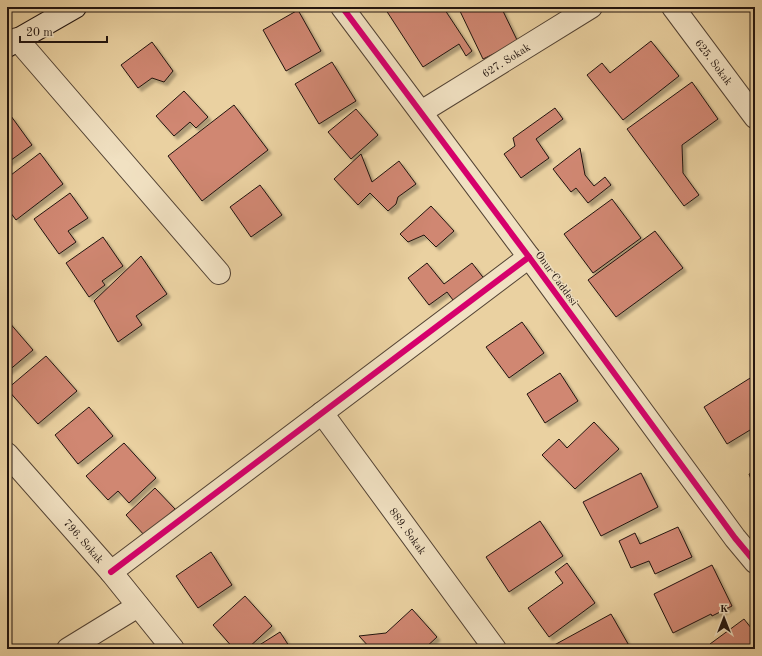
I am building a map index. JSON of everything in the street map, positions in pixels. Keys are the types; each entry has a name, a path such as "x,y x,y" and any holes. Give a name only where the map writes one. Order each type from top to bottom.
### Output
{"street":[{"path":"74,7 12,42 219,273"},
{"name":"Onur Caddesi","path":"342,7 529,257 735,538 755,562"},
{"name":"627. Sokak","path":"421,112 591,7"},
{"name":"625. Sokak","path":"673,7 755,117"},
{"path":"111,572 529,257"},
{"name":"889. Sokak","path":"322,413 495,649"},
{"name":"796. Sokak","path":"7,454 111,572 173,649"},
{"path":"68,649 138,606"}],"building":[{"path":"384,7 443,7 472,51 466,56 459,44 423,67"},
{"path":"458,7 501,7 518,42 483,59"},
{"path":"298,10 321,51 286,71 263,30"},
{"path":"651,41 679,76 623,120 587,75 602,63 610,73"},
{"path":"152,42 173,71 164,82 152,78 138,88 121,65"},
{"path":"332,62 356,101 319,124 295,84"},
{"path":"692,82 718,119 682,145 683,173 699,195 684,206 627,129"},
{"path":"184,91 208,117 196,128 190,122 174,136 156,116"},
{"path":"234,105 268,150 202,201 168,156"},
{"path":"555,108 563,119 536,139 549,158 521,178 504,154 515,146 513,138"},
{"path":"356,109 378,135 351,159 328,132"},
{"path":"11,116 32,145 7,163 7,119"},
{"path":"580,148 585,175 594,186 605,177 611,185 588,203 576,188 571,192 553,169"},
{"path":"40,153 63,184 16,220 7,208 7,178"},
{"path":"361,154 372,182 399,161 416,184 398,197 396,204 388,211 370,193 358,205 334,179"},
{"path":"260,185 282,215 251,237 230,207"},
{"path":"70,193 88,218 68,231 76,242 59,254 34,219"},
{"path":"612,199 641,238 593,273 564,234"},
{"path":"431,206 454,231 436,247 424,235 408,242 400,234"},
{"path":"655,231 683,268 616,317 588,280"},
{"path":"103,237 123,266 102,281 105,285 89,297 66,263"},
{"path":"141,256 167,294 136,316 142,325 118,342 94,301"},
{"path":"427,263 444,284 472,263 489,285 459,308 447,292 429,305 408,278"},
{"path":"8,321 33,350 7,372 7,322"},
{"path":"522,322 544,353 509,378 486,347"},
{"path":"46,356 77,391 38,424 7,389"},
{"path":"560,373 578,401 545,423 527,394"},
{"path":"755,375 755,427 727,444 704,407"},
{"path":"89,407 113,436 78,464 55,435"},
{"path":"594,422 619,449 575,489 542,455 559,439 567,448"},
{"path":"124,443 156,478 129,503 118,491 108,500 86,476"},
{"path":"755,472 755,490 749,474"},
{"path":"641,473 658,507 601,536 583,502"},
{"path":"155,488 175,509 145,536 126,515"},
{"path":"540,521 563,556 509,592 486,557"},
{"path":"678,527 692,557 655,574 649,561 631,568 619,541 635,533 640,544"},
{"path":"211,552 232,585 198,608 176,576"},
{"path":"567,563 595,603 549,637 528,608 563,583 555,572"},
{"path":"712,565 732,606 712,616 711,614 673,633 654,594"},
{"path":"245,596 272,626 247,649 234,649 213,625"},
{"path":"412,609 437,637 424,649 371,649 359,636 386,633"},
{"path":"611,614 631,649 547,649"},
{"path":"744,619 755,633 755,649 714,649 710,644"},
{"path":"280,632 291,649 253,649"}],"cycle path":[{"path":"342,7 529,257 735,538 755,562"},
{"path":"111,572 529,257"}]}
